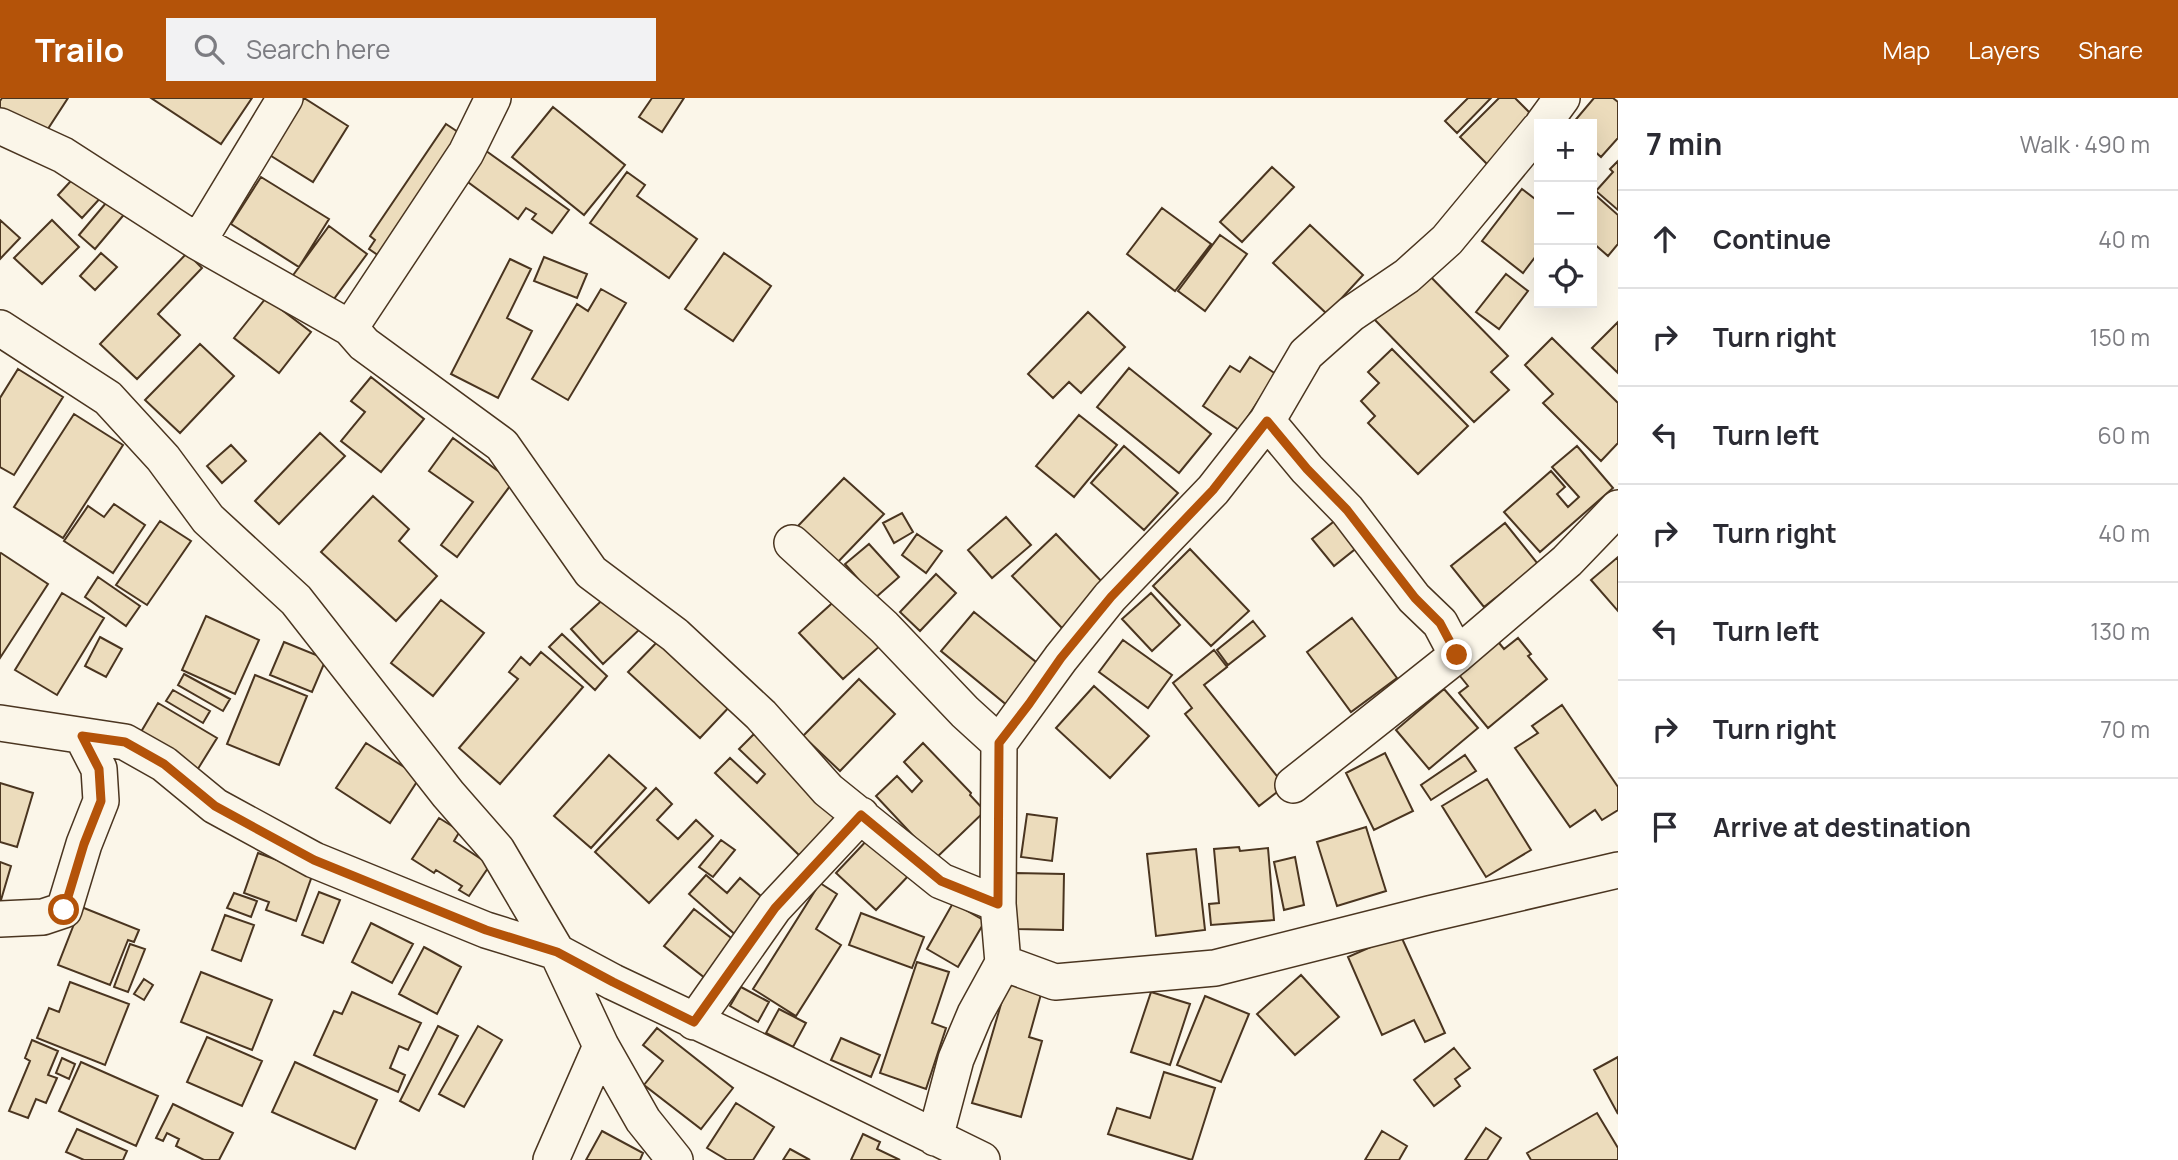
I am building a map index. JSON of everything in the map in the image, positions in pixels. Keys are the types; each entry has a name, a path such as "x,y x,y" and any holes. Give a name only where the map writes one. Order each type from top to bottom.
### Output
{"street":[{"path":"198,242 285,98"},
{"path":"351,328 466,153 493,98"},
{"path":"1547,119 1562,98"},
{"path":"0,126 63,155 198,242 351,328 364,344 502,445 591,572 675,635 761,715 828,790 941,881 998,904"},
{"path":"935,1138 956,1059 975,1014 1003,963 998,904 999,743 1061,658 1111,597 1213,490 1267,421 1306,354 1351,314 1407,276 1447,240 1534,135"},
{"path":"0,328 107,398 163,457 208,519 296,600 417,755 497,850 557,952 601,1046 643,1120 675,1160"},
{"path":"1267,421 1307,469 1347,510 1415,598 1440,623 1457,655"},
{"path":"1293,785 1457,655 1567,561 1618,508"},
{"path":"792,543 884,627 965,712 999,743"},
{"path":"0,723 125,742 164,764 215,806 314,860 486,930 557,952 694,1022 780,1060 982,1160"},
{"path":"0,919 43,917 64,910 84,844 101,801 99,769 82,736"},
{"path":"694,1022 775,908 861,815"},
{"path":"1003,963 1055,982 1215,968 1618,870"},
{"path":"551,1160 601,1046"}],"building":[{"path":"2,98 68,98 42,138 0,111"},
{"path":"151,98 252,98 221,144"},
{"path":"304,98 348,126 313,182 268,154"},
{"path":"652,98 684,98 662,132 639,117"},
{"path":"1468,98 1491,98 1457,133 1445,121"},
{"path":"1499,98 1515,98 1536,119 1489,166 1460,137"},
{"path":"1594,98 1613,98 1618,102 1618,138 1601,157 1597,153 1597,119 1576,119"},
{"path":"553,107 625,165 584,215 512,157"},
{"path":"446,124 464,136 382,258 369,249 375,240 370,236"},
{"path":"482,148 569,210 552,233 532,219 536,214 526,208 518,219 461,177"},
{"path":"1618,161 1618,210 1597,192 1613,172 1610,169"},
{"path":"1272,167 1294,187 1242,242 1220,222"},
{"path":"80,171 104,194 82,218 58,195"},
{"path":"627,172 645,185 637,196 697,239 669,278 590,223"},
{"path":"261,177 329,219 299,267 231,224"},
{"path":"1522,189 1534,198 1534,259 1523,273 1482,241"},
{"path":"1597,196 1618,215 1618,244 1608,256 1597,246"},
{"path":"111,197 127,211 95,249 79,235"},
{"path":"1162,208 1211,244 1175,291 1127,254"},
{"path":"0,220 20,238 0,259"},
{"path":"52,220 79,247 42,284 14,258"},
{"path":"1310,225 1363,275 1327,314 1273,263"},
{"path":"329,226 367,254 328,307 291,278"},
{"path":"1220,235 1247,254 1205,311 1178,291"},
{"path":"101,253 117,267 95,290 80,276"},
{"path":"187,253 202,268 158,314 180,335 137,379 100,344"},
{"path":"724,253 771,286 733,341 685,309"},
{"path":"544,257 587,274 577,298 534,281"},
{"path":"510,259 531,269 507,318 532,331 498,398 451,374"},
{"path":"1425,271 1508,356 1491,372 1509,390 1474,422 1374,319"},
{"path":"1506,274 1528,291 1499,329 1476,312"},
{"path":"601,289 626,303 568,400 532,379 577,304 588,311"},
{"path":"266,298 311,332 279,373 234,338"},
{"path":"1088,312 1125,347 1081,393 1069,382 1053,398 1028,374"},
{"path":"1618,322 1618,373 1592,348"},
{"path":"1552,338 1618,403 1618,443 1601,461 1543,403 1553,394 1525,365"},
{"path":"200,344 234,376 180,433 145,400"},
{"path":"1392,349 1468,426 1418,474 1368,423 1375,416 1361,401 1379,383 1368,372"},
{"path":"1250,357 1276,374 1239,430 1203,406 1230,366 1240,372"},
{"path":"1129,368 1211,434 1179,473 1097,407"},
{"path":"18,369 63,397 14,475 0,467 0,398"},
{"path":"371,377 424,419 381,472 341,441 365,412 351,401"},
{"path":"74,414 123,445 63,538 14,507"},
{"path":"1079,415 1117,445 1074,497 1036,466"},
{"path":"320,433 345,456 279,524 255,501"},
{"path":"453,438 513,482 457,557 441,545 473,502 429,471"},
{"path":"231,445 246,461 222,483 207,466"},
{"path":"1124,446 1178,493 1144,530 1091,483"},
{"path":"1577,446 1613,488 1540,552 1504,512 1551,471 1565,487 1557,494 1568,507 1579,497 1552,467"},
{"path":"844,478 884,514 836,564 797,527"},
{"path":"373,496 409,529 399,541 437,576 396,621 321,552"},
{"path":"114,504 145,525 113,573 64,541 88,506 104,517"},
{"path":"902,513 913,532 894,543 883,523"},
{"path":"1006,517 1031,545 992,578 968,550"},
{"path":"1337,519 1359,546 1334,566 1312,539"},
{"path":"160,521 191,541 147,605 116,585"},
{"path":"1505,523 1538,564 1484,607 1451,566"},
{"path":"917,534 942,551 926,573 902,555"},
{"path":"1056,534 1106,586 1062,628 1012,576"},
{"path":"869,544 899,577 875,598 845,564"},
{"path":"1190,549 1249,611 1211,646 1153,586"},
{"path":"0,554 48,584 0,658"},
{"path":"1618,557 1618,611 1591,580"},
{"path":"936,574 956,593 920,631 900,612"},
{"path":"98,577 140,606 126,626 85,597"},
{"path":"62,593 104,618 57,695 15,670"},
{"path":"1151,593 1180,625 1152,651 1122,619"},
{"path":"609,594 641,628 603,664 571,629"},
{"path":"839,597 882,644 843,679 799,633"},
{"path":"441,600 484,633 433,696 391,663"},
{"path":"974,612 1041,666 1008,706 941,651"},
{"path":"206,616 259,640 235,694 182,670"},
{"path":"1352,618 1397,678 1351,712 1307,652"},
{"path":"1253,621 1265,636 1228,665 1217,650"},
{"path":"562,634 607,676 595,690 549,647"},
{"path":"100,637 122,649 106,677 85,666"},
{"path":"661,638 732,704 700,738 628,672"},
{"path":"1495,638 1504,649 1518,638 1531,654 1528,656 1547,679 1488,728 1459,693 1468,686 1456,671"},
{"path":"1123,640 1172,675 1148,708 1099,672"},
{"path":"284,642 326,659 312,692 270,675"},
{"path":"1214,650 1227,667 1204,685 1285,786 1259,806 1185,714 1192,708 1173,683"},
{"path":"541,652 583,687 500,784 459,748 518,679 509,672 521,657 530,665"},
{"path":"184,674 230,699 223,711 178,685"},
{"path":"255,675 307,696 279,765 227,744"},
{"path":"859,679 895,714 840,771 803,736"},
{"path":"1094,686 1149,736 1110,778 1056,728"},
{"path":"1444,689 1478,728 1429,769 1396,730"},
{"path":"173,690 210,711 203,723 166,701"},
{"path":"158,703 217,738 196,772 138,737"},
{"path":"1562,705 1618,787 1618,810 1602,820 1595,810 1570,827 1515,748 1538,733 1532,726"},
{"path":"754,734 841,819 802,858 715,773 730,758 757,783 765,774 739,749"},
{"path":"366,743 420,777 390,823 336,788"},
{"path":"923,743 985,811 935,859 876,796 897,776 912,792 922,781 904,762"},
{"path":"1385,753 1413,811 1374,830 1346,773"},
{"path":"609,755 646,788 591,848 554,816"},
{"path":"1465,755 1476,771 1431,800 1421,785"},
{"path":"1487,779 1531,850 1486,877 1442,806"},
{"path":"0,783 33,793 17,847 0,842"},
{"path":"656,788 672,804 657,820 678,839 696,820 713,836 649,903 595,852"},
{"path":"1027,814 1057,818 1052,861 1021,857"},
{"path":"439,818 460,831 454,841 490,865 469,896 459,890 462,886 412,859"},
{"path":"1366,827 1386,891 1337,906 1317,842"},
{"path":"871,836 911,873 876,910 836,873"},
{"path":"721,840 735,850 713,877 699,867"},
{"path":"1239,847 1240,851 1268,848 1274,920 1211,925 1209,904 1219,903 1214,849"},
{"path":"1196,849 1205,930 1156,936 1147,854"},
{"path":"258,853 313,873 296,921 266,910 269,902 244,893"},
{"path":"1295,857 1304,905 1284,910 1274,862"},
{"path":"0,862 11,866 1,900 0,900"},
{"path":"1016,873 1064,874 1063,930 1015,929"},
{"path":"706,875 727,893 740,878 768,902 738,937 689,894"},
{"path":"820,883 837,894 816,929 841,945 796,1016 753,989"},
{"path":"319,892 340,900 323,943 302,935"},
{"path":"234,893 257,901 251,917 227,908"},
{"path":"953,903 985,921 958,967 927,949"},
{"path":"74,904 139,930 134,942 128,940 110,985 58,965 76,919"},
{"path":"694,909 735,941 705,978 664,946"},
{"path":"861,913 924,937 912,968 849,945"},
{"path":"225,915 254,925 241,961 212,950"},
{"path":"371,923 413,944 392,983 352,962"},
{"path":"1400,934 1445,1033 1425,1042 1414,1020 1382,1035 1348,957"},
{"path":"130,944 145,949 128,992 114,987"},
{"path":"424,947 461,967 437,1014 399,994"},
{"path":"917,962 949,972 932,1023 946,1028 926,1089 880,1073"},
{"path":"201,972 272,1000 252,1050 181,1022"},
{"path":"1301,975 1339,1017 1295,1055 1257,1014"},
{"path":"1009,977 1043,987 1029,1037 1042,1041 1021,1117 972,1103"},
{"path":"144,979 153,985 144,1000 134,994"},
{"path":"70,982 129,1004 105,1065 37,1038 49,1008 59,1012"},
{"path":"741,987 769,1002 758,1022 730,1006"},
{"path":"352,992 421,1023 408,1050 399,1046 390,1068 405,1075 398,1092 314,1055 334,1011 342,1014"},
{"path":"1151,992 1190,1004 1170,1065 1131,1052"},
{"path":"1205,996 1249,1014 1221,1082 1177,1065"},
{"path":"779,1009 806,1023 793,1047 766,1033"},
{"path":"438,1026 458,1036 419,1111 400,1101"},
{"path":"478,1026 502,1040 464,1107 439,1094"},
{"path":"657,1028 733,1088 701,1129 644,1085 663,1061 643,1045"},
{"path":"207,1037 262,1061 242,1106 187,1082"},
{"path":"841,1038 880,1055 871,1077 831,1060"},
{"path":"32,1040 58,1051 48,1075 57,1078 46,1103 36,1099 28,1118 9,1111 30,1061 25,1058"},
{"path":"1454,1048 1470,1068 1455,1079 1460,1086 1434,1106 1414,1080"},
{"path":"1618,1057 1618,1114 1594,1070"},
{"path":"62,1058 75,1064 69,1079 56,1073"},
{"path":"81,1062 158,1096 136,1146 59,1111"},
{"path":"295,1062 377,1100 355,1149 272,1112"},
{"path":"1164,1072 1215,1088 1192,1160 1108,1134 1117,1108 1150,1118"},
{"path":"736,1103 774,1127 753,1160 727,1160 707,1148"},
{"path":"173,1104 233,1133 219,1160 204,1160 176,1146 179,1139 167,1133 163,1141 156,1138"},
{"path":"1597,1113 1618,1148 1618,1160 1531,1160 1527,1153"},
{"path":"1486,1128 1501,1138 1487,1160 1465,1160"},
{"path":"77,1129 127,1151 123,1160 84,1160 66,1152"},
{"path":"602,1131 643,1153 640,1160 586,1160"},
{"path":"1382,1131 1407,1146 1399,1160 1365,1160"},
{"path":"863,1134 880,1142 877,1149 900,1160 851,1160"},
{"path":"790,1149 810,1160 783,1160"}],"route":[{"path":"64,910 84,844 101,801 99,769 82,736 125,742 164,764 215,806 314,860 486,930 557,952 694,1022 775,908 861,815 941,881 998,904 999,743 1061,658 1111,597 1213,490 1267,421 1307,469 1347,510 1415,598 1440,623 1457,655"}]}
